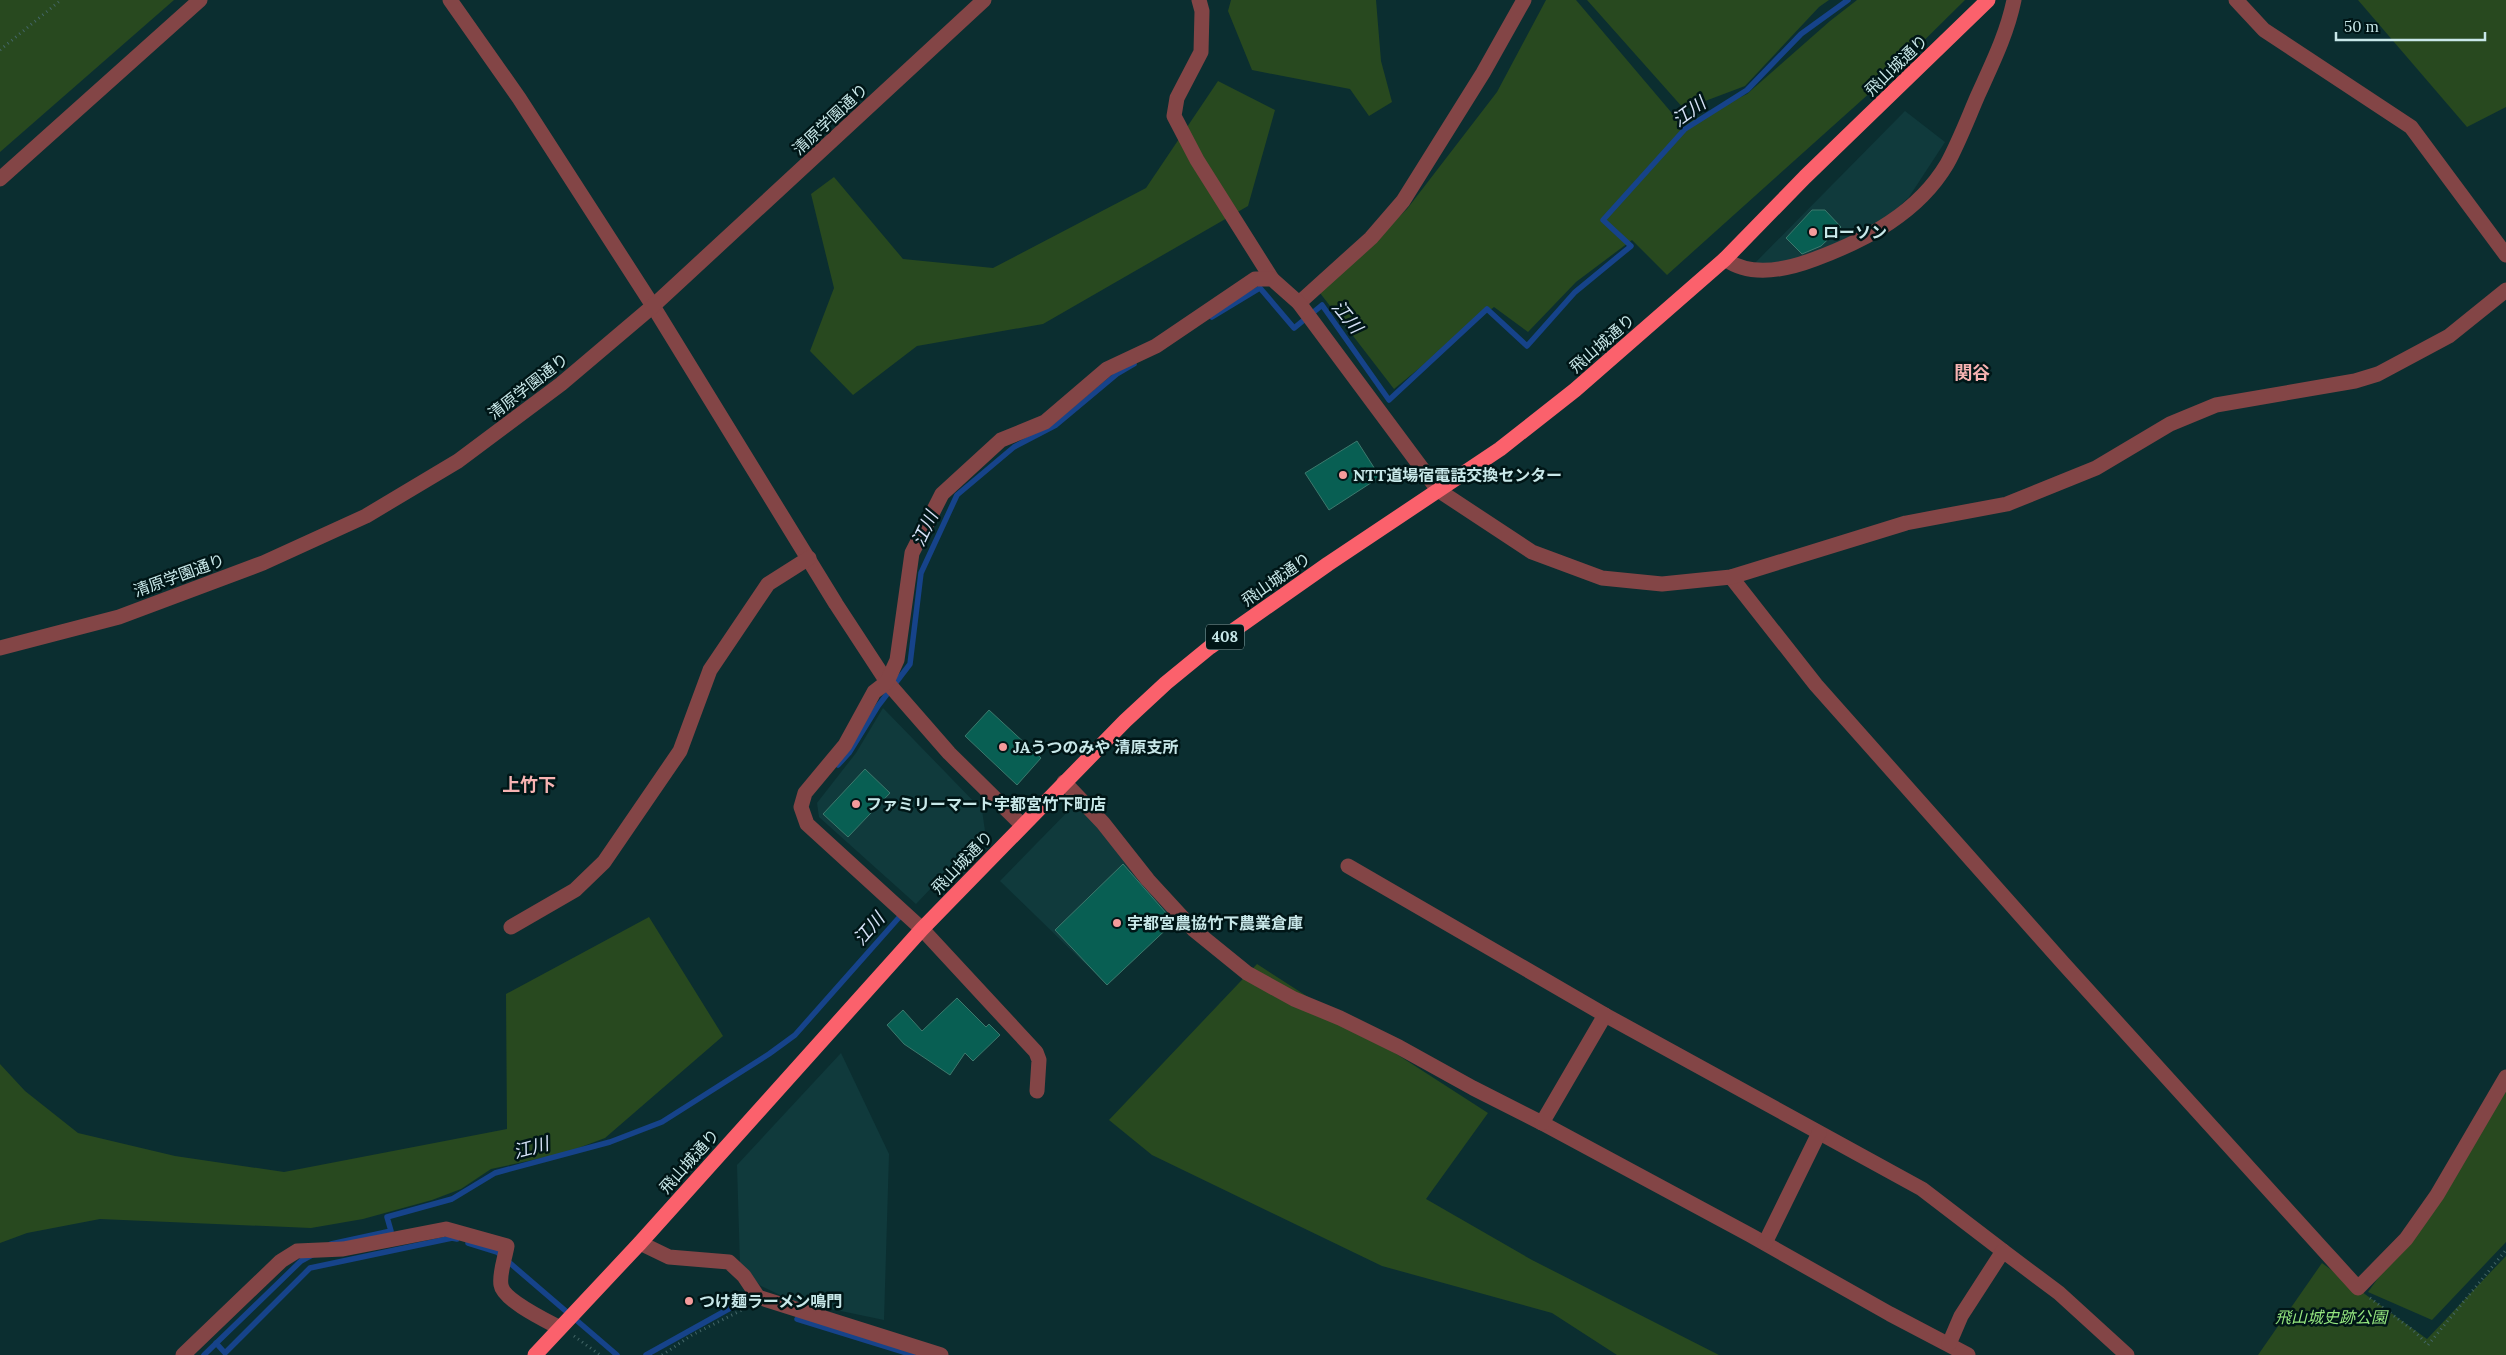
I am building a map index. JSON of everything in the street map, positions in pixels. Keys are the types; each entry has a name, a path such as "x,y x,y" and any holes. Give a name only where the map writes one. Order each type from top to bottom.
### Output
{"highway":[{"name":"飛山城通り","path":"535,1355 640,1243 922,928 1064,782 1166,683 1210,647 1500,448 1575,390 1725,258 1805,177 1988,0"}],"street":[{"path":"0,179 200,0"},
{"path":"450,0 519,98 652,306 836,604 888,682 949,753 1022,825"},
{"name":"清原学園通り","path":"0,648 119,617 263,563 366,516 458,461 561,384 652,306 984,0"},
{"path":"1200,0 1202,11 1201,52 1178,98 1174,116 1198,160 1272,279 1299,303 1438,490 1532,552 1602,578 1662,584 1731,576 1906,523 2007,504 2096,468 2170,424 2216,405 2355,381 2378,374 2449,336 2506,290"},
{"path":"1299,303 1371,238 1403,201 1483,73 1524,0"},
{"path":"1725,258 1734,265 1755,272 1798,266 1844,248 1905,213 1930,188 1947,163 2009,26 2014,0"},
{"path":"2236,0 2264,30 2412,127 2506,255"},
{"path":"1037,1091 1039,1060 1036,1052 922,928 807,824 801,807 805,793 845,744 874,692 888,682 897,660 912,553 942,494 1001,440 1045,422 1107,369 1156,346 1255,279 1272,279"},
{"path":"511,927 575,890 604,862 680,751 710,670 768,584 809,558"},
{"path":"1731,576 1816,685 2358,1288 2406,1238 2437,1195 2506,1077"},
{"path":"1064,782 1103,823 1148,880 1194,930 1247,973 1294,999 1340,1018 1400,1047 1473,1088 1765,1243 1890,1314 1968,1355"},
{"path":"1348,866 1605,1015 1922,1189 2059,1293 2127,1355"},
{"path":"1542,1123 1605,1015"},
{"path":"1765,1243 1819,1133"},
{"path":"183,1355 281,1261 297,1251 342,1249 446,1229 507,1246 501,1284 504,1293 560,1328"},
{"path":"640,1243 669,1257 729,1262 744,1276 758,1297 941,1355"},
{"path":"1949,1344 1961,1316 2003,1251"}],"path":[{"path":"0,50 61,0"},
{"path":"2358,1288 2414,1330 2428,1344 2506,1250"},
{"path":"662,1355 692,1336 754,1304 758,1297"},
{"path":"560,1328 578,1338 600,1355"}],"shaded area":[{"path":"1905,111 1945,142 1909,197 1859,246 1750,268"},
{"path":"883,708 982,810 985,831 916,904 819,817 817,803 856,753"},
{"path":"1080,799 1181,916 1107,985 1000,881"},
{"path":"841,1053 889,1154 884,1320 793,1301 761,1286 740,1265 737,1165"}],"green space":[{"path":"0,0 174,0 0,152"},
{"path":"1231,0 1376,0 1381,61 1392,102 1369,116 1350,89 1252,70 1228,11"},
{"path":"1546,0 1576,0 1682,125 1747,94 1830,21 1857,0 1965,0 1882,82 1667,275 1632,240 1576,282 1528,332 1494,307 1394,389 1320,293 1407,209 1497,92"},
{"path":"1587,0 1829,0 1819,7 1745,86 1684,109"},
{"path":"2358,0 2506,0 2506,107 2467,127"},
{"path":"1218,81 1275,110 1248,206 1043,324 917,346 853,395 810,351 834,288 811,194 834,177 903,259 993,268 1146,188"},
{"path":"649,917 723,1036 605,1138 565,1153 491,1169 461,1189 432,1200 363,1219 311,1228 100,1219 27,1233 0,1243 0,1064 25,1091 78,1133 175,1156 284,1172 507,1129 506,994"},
{"path":"1257,964 1488,1113 1426,1199 1532,1260 1719,1355 1617,1355 1552,1313 1382,1266 1152,1155 1109,1120"},
{"path":"2506,1091 2506,1242 2432,1320 2368,1292 2460,1165"},
{"name":"飛山城史跡公園","path":"2506,1256 2506,1355 2258,1355 2322,1263 2427,1339"}],"building":[{"name":"ローソン","path":"1812,210 1825,210 1841,227 1821,246 1802,254 1786,238"},
{"name":"NTT道場宿電話交換センター","path":"1357,441 1380,477 1329,510 1305,473"},
{"name":"JAうつのみや 清原支所","path":"989,710 1041,758 1017,785 965,736"},
{"name":"ファミリーマート宇都宮竹下町店","path":"865,769 890,793 848,837 823,814"},
{"name":"宇都宮農協竹下農業倉庫","path":"1123,864 1174,922 1107,985 1055,930"},
{"path":"957,998 986,1027 989,1024 1000,1035 973,1061 965,1053 950,1075 904,1044 887,1025 903,1010 922,1031"}],"waterway":[{"name":"江川","path":"1212,317 1260,288 1294,328 1322,305 1389,400 1487,309 1527,346 1575,292 1631,246 1603,220 1685,129 1747,90 1801,34 1848,0"},
{"name":"江川","path":"838,765 849,753 878,706 910,664 921,573 957,495 1014,447 1056,425 1117,374 1134,364"},
{"name":"江川","path":"331,1244 391,1231 387,1217 452,1199 495,1173 610,1142 662,1122 769,1054 795,1035 903,913"},
{"path":"216,1343 225,1353 310,1268 452,1238 457,1239"},
{"path":"468,1243 497,1252 617,1355"},
{"name":"江川","path":"204,1355 301,1261 312,1255"},
{"path":"646,1355 743,1301"},
{"path":"797,1319 913,1355"}],"place":[{"name":"ローソン","path":"1813,232"},
{"name":"NTT道場宿電話交換センター","path":"1343,475"},
{"name":"JAうつのみや 清原支所","path":"1003,747"},
{"name":"ファミリーマート宇都宮竹下町店","path":"856,804"},
{"name":"宇都宮農協竹下農業倉庫","path":"1117,923"},
{"name":"つけ麺ラーメン鳴門","path":"689,1301"}],"district":[{"name":"関谷","path":"1972,373"},
{"name":"上竹下","path":"529,785"}]}
